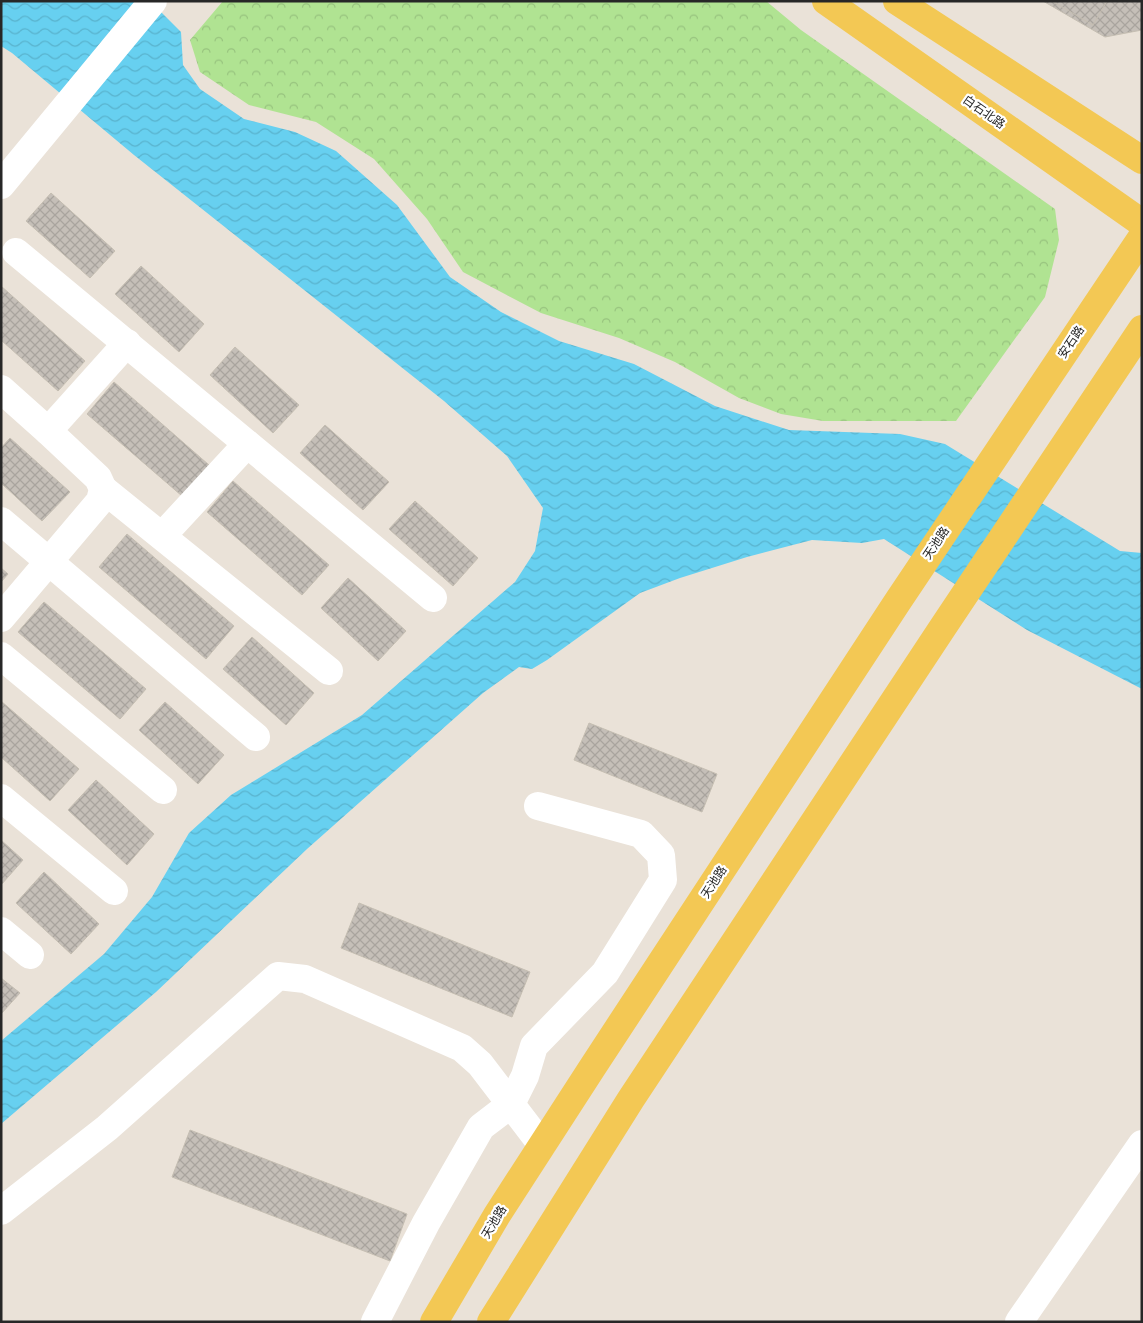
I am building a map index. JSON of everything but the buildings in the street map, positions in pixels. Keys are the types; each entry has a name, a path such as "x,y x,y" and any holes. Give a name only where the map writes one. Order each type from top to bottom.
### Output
{"main road":[{"name":"白石北路","path":"826,1 1142,223"},
{"path":"897,1 1142,160"},
{"name":"安石路","path":"1001,446 1142,237"},
{"path":"491,1322 631,1099 1142,329"},
{"name":"天池路","path":"434,1322 542,1145 898,600 1001,446"}],"street":[{"path":"1,185 153,1"},
{"path":"16,252 433,598"},
{"path":"48,431 127,344"},
{"path":"1,389 98,478 103,489 329,671"},
{"path":"162,536 247,444"},
{"path":"1,618 100,501 103,489"},
{"path":"1,522 256,737"},
{"path":"1,656 163,790"},
{"path":"1,798 114,891"},
{"path":"375,1322 426,1223 481,1127 511,1104 525,1076 534,1046 604,974 663,880 661,855 641,834 538,806"},
{"path":"1,931 30,955"},
{"path":"1,1211 107,1128 278,976 305,979 462,1048 480,1064 542,1145"},
{"path":"1019,1322 1141,1145"}],"green space":[{"path":"223,1 766,1 801,30 1055,209 1059,240 1045,297 956,421 823,421 781,414 739,398 675,362 619,338 541,313 463,272 427,219 374,159 316,122 249,105 200,72 190,40"}],"water":[{"path":"1,1 150,1 181,32 183,65 200,89 244,119 295,132 336,151 397,205 450,277 501,312 559,341 634,364 715,406 789,430 900,434 945,444 1120,551 1142,553 1142,689 1027,630 884,539 862,543 812,540 747,557 640,593 547,660 532,669 519,667 483,693 307,849 156,992 1,1124 1,1041 104,954 152,897 189,833 231,795 362,715 515,582 535,551 543,508 507,456 444,401 134,155 12,53 1,46"}]}
